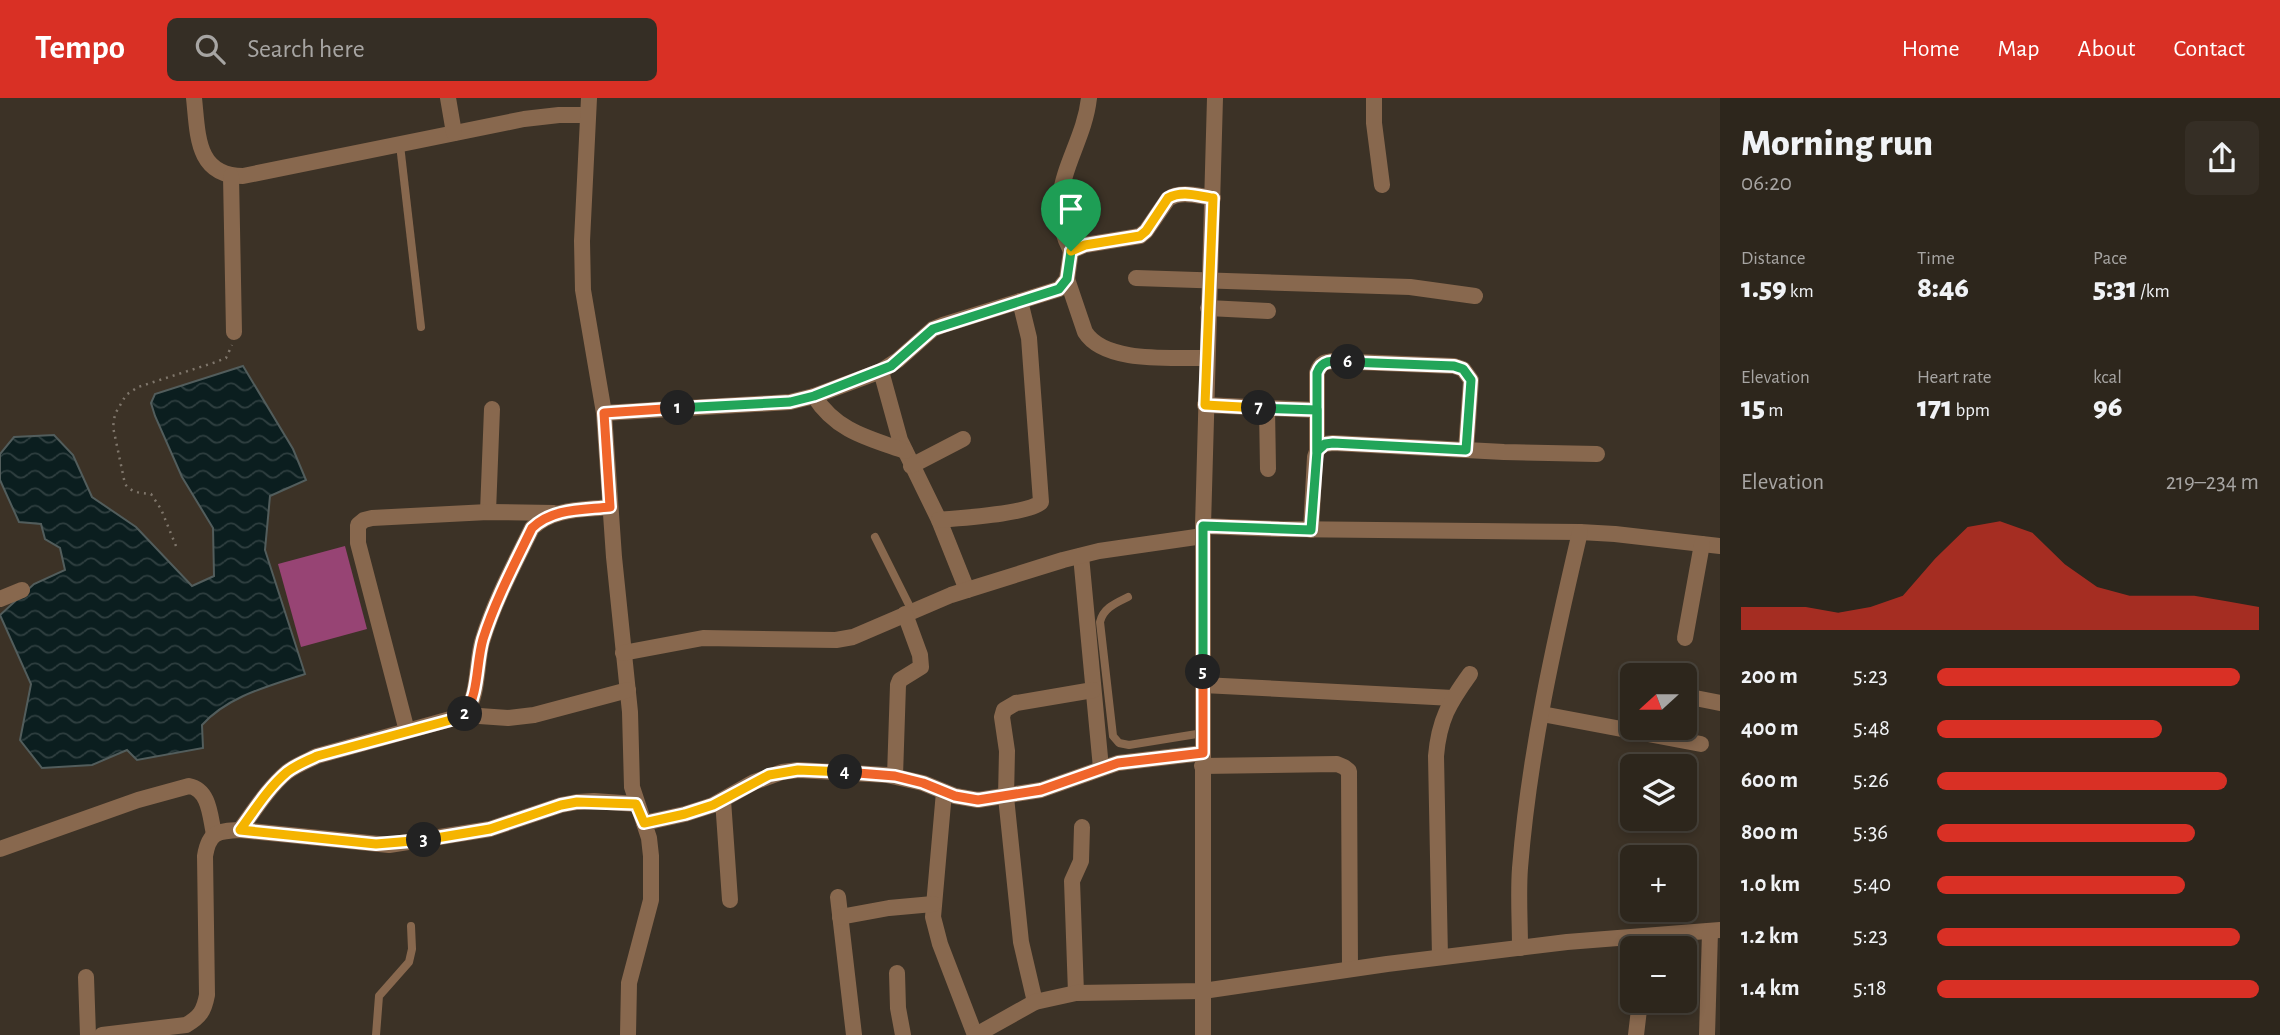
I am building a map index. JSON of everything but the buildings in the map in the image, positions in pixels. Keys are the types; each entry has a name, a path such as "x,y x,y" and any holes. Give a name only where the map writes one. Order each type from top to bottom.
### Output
{"street":[{"path":"194,98 201,148 207,161 218,173 231,176 243,176 543,116 588,115"},
{"path":"448,98 454,133"},
{"path":"589,98 582,279 604,413 610,507 628,691 631,778 651,856 651,900 628,984 628,1035"},
{"path":"1089,98 1087,113 1061,192 1060,228 1071,251 1067,279 1086,332 1097,345 1132,355 1206,358"},
{"path":"1203,1035 1203,531 1215,98"},
{"path":"1374,98 1374,123 1382,185"},
{"path":"231,176 234,332"},
{"path":"1071,251 1085,245 1140,236 1173,195 1213,198"},
{"path":"1136,278 1409,287 1475,296"},
{"path":"604,413 790,402 814,396 881,371 898,360 933,329 1059,289 1067,279"},
{"path":"939,520 1022,510 1041,502 1029,338 1020,301"},
{"path":"1208,308 1268,311"},
{"path":"1311,530 1317,451 1317,373 1319,366 1325,362 1454,366 1463,369 1471,380 1466,450"},
{"path":"881,371 908,459 939,520 967,590"},
{"path":"814,396 828,416 843,427 908,459 963,439"},
{"path":"1205,405 1317,410"},
{"path":"1267,408 1268,469"},
{"path":"488,512 492,410"},
{"path":"1317,451 1325,444 1333,443 1597,454"},
{"path":"407,731 358,543 358,525 372,518 488,512 554,513 610,507"},
{"path":"465,715 473,697 477,660 498,599 532,528 541,519 554,513"},
{"path":"623,653 703,638 836,640 853,637 967,590 1081,556 1203,531 1580,532 1720,546"},
{"path":"1520,948 1520,871 1527,800 1553,646 1580,532"},
{"path":"1685,638 1702,544"},
{"path":"1081,556 1101,768"},
{"path":"0,599 22,590"},
{"path":"895,776 898,684 921,667 909,613"},
{"path":"1440,957 1436,757 1439,726 1453,698 1470,674"},
{"path":"1203,685 1453,698"},
{"path":"1035,1002 1021,942 1006,797 1007,751 1002,717 1004,710 1016,703 1093,690"},
{"path":"240,830 287,772 317,756 465,715 508,718 534,715 628,691"},
{"path":"1698,699 1720,703"},
{"path":"1542,714 1701,744"},
{"path":"644,823 685,814 723,800 754,782 782,772 798,770 895,776 923,783 955,796 978,800 1041,790 1101,768 1141,759 1337,764 1349,772 1350,969"},
{"path":"0,849 138,800 189,786 203,793 214,834"},
{"path":"944,792 933,904 935,930 976,1035 1035,1002 1076,993 1203,990 1520,948 1620,943"},
{"path":"723,800 730,901"},
{"path":"102,1035 186,1025 198,1018 204,1009 207,995 205,856 207,842 214,834 240,830 389,845 490,829 577,802 636,804"},
{"path":"1076,993 1072,881 1081,861 1082,827"},
{"path":"838,897 854,1035"},
{"path":"840,917 933,904"},
{"path":"1685,936 1715,931 1707,1035"},
{"path":"897,973 898,1008 903,1035"},
{"path":"86,977 88,1035"},
{"path":"1636,1035 1639,1013"}],"lane":[{"path":"400,145 421,327"},
{"path":"875,537 909,613"},
{"path":"1128,597 1106,610 1101,615 1100,622 1113,736 1119,743 1129,745 1203,733"},
{"path":"376,1035 379,996 410,962 411,926"}],"path":[{"path":"176,546 157,501 151,494 136,493 125,484 113,427 115,414 126,395 138,387 226,358 231,350 234,332"}],"water":[{"path":"243,366 293,449 306,480 270,496 265,550 305,674 250,693 224,706 202,725 203,748 137,760 127,750 92,765 42,768 20,740 31,684 0,615 34,584 65,570 60,548 45,539 41,524 19,522 0,480 0,454 14,437 54,435 73,455 92,497 136,527 192,586 214,576 213,528 182,477 151,403 155,394"}],"route":[{"path":"1071,251 1067,279 1059,289 933,329 891,366 814,396 790,402 604,413 610,507 554,513 541,519 532,528 490,620 477,660 473,697 465,715 317,756 302,763 287,772 240,830 389,845 502,826 561,805 594,801 636,804 644,823 713,805 769,775 798,770 887,775 923,783 955,796 978,800 1041,790 1118,763 1203,753 1203,526 1311,530 1317,451 1317,373 1319,366 1325,362 1454,366 1463,369 1471,380 1466,450 1333,443 1325,444 1317,451 1317,410 1205,405 1213,198 1173,195 1140,236 1085,245 1071,251"}]}
